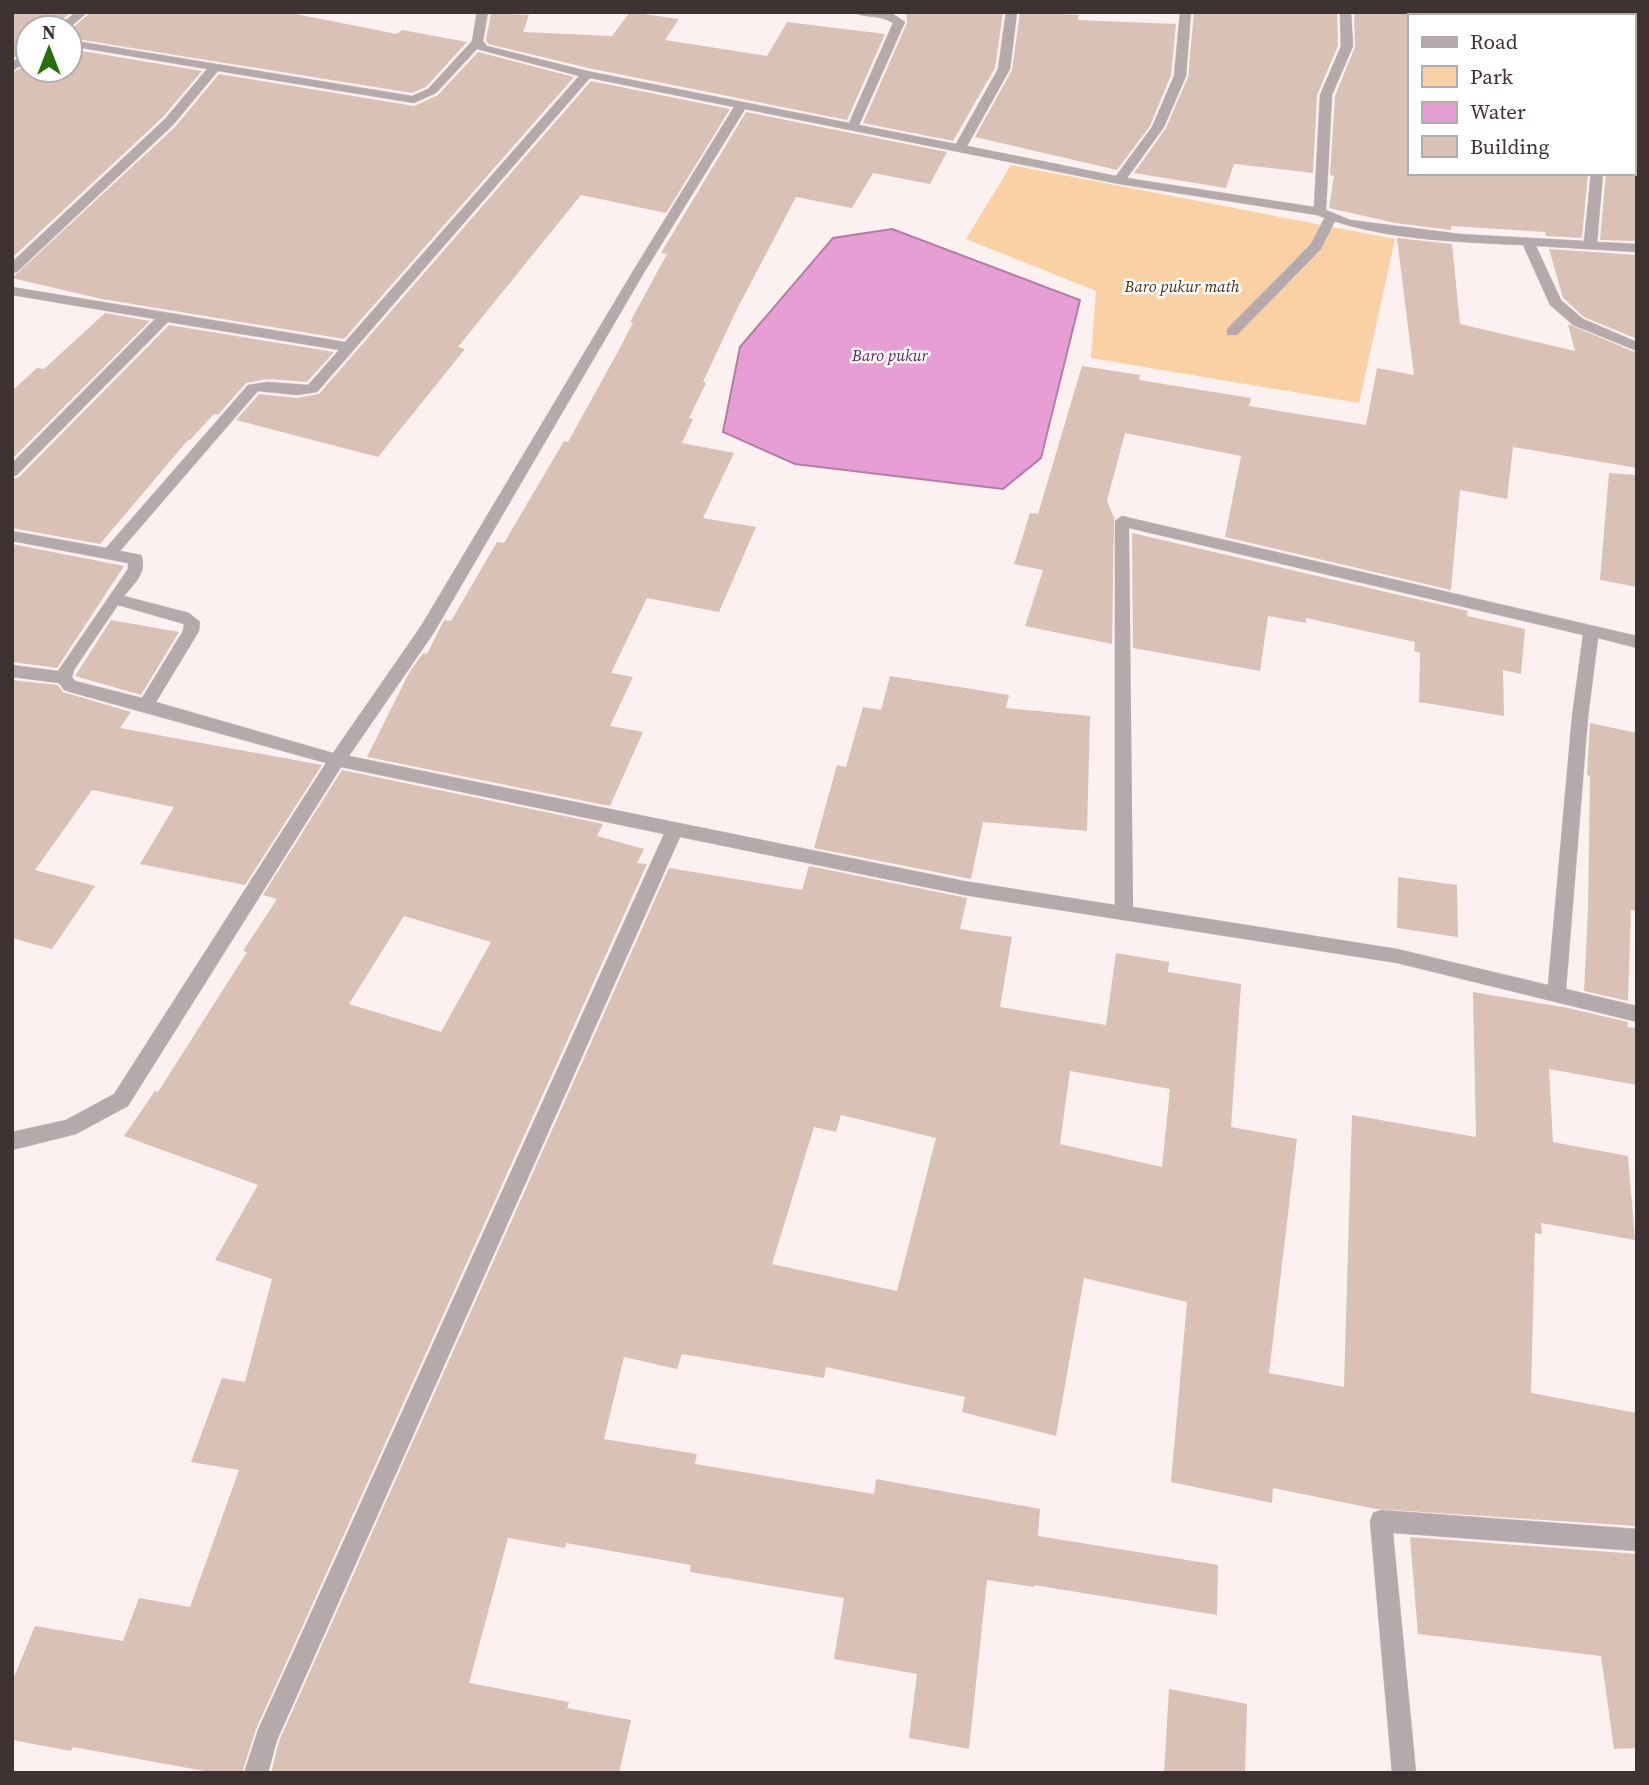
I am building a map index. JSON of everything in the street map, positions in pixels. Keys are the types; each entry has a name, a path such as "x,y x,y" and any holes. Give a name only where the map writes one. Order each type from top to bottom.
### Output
{"street":[{"path":"84,45 414,100 432,91 477,42 483,12"},
{"path":"853,126 899,22 884,14 858,12"},
{"path":"960,148 1004,69 1012,12"},
{"path":"1119,180 1158,127 1180,76 1186,12"},
{"path":"1232,332 1317,246 1326,214 1326,95 1347,46 1345,12"},
{"path":"477,42 492,53 587,74 1119,180 1326,214 1348,223 1527,241 1637,247"},
{"path":"12,269 169,122 215,67"},
{"path":"110,553 253,388 268,386 293,392 312,389 587,74"},
{"path":"12,1141 51,1136 91,1121 121,1100 337,760 427,630 639,271 742,104"},
{"path":"1590,244 1597,175"},
{"path":"1527,241 1555,302 1578,322 1637,347"},
{"path":"12,291 349,347"},
{"path":"12,472 165,317"},
{"path":"1124,913 1122,521 1637,642"},
{"path":"12,536 136,559 136,570 66,669 64,678"},
{"path":"114,599 184,617 192,622 191,631 146,705"},
{"path":"1556,995 1580,717 1591,630"},
{"path":"12,671 64,678 70,686 337,760 964,888 1397,956 1637,1014"},
{"path":"256,1773 266,1738 675,829"},
{"path":"1404,1773 1381,1521 1637,1540"}],"green space":[{"name":"Baro pukur math","path":"1011,165 1395,239 1359,403 1091,358 1096,291 966,239"}],"water":[{"name":"Baro pukur","path":"892,229 1080,300 1041,458 1003,489 795,464 723,432 740,347 833,238"}],"building":[{"path":"12,12 71,12 14,14 12,59"},
{"path":"91,12 286,12 397,34 402,30 467,42 426,87 412,93 84,40 84,18"},
{"path":"630,12 679,19 665,40 767,56 787,22 885,34 847,120 588,68 488,44 486,40 491,13 529,15 523,32 612,36"},
{"path":"906,12 1003,12 995,68 953,141 863,123 907,23"},
{"path":"1020,12 1079,15 1078,20 1176,24 1171,75 1150,126 1117,170 975,137 1012,70"},
{"path":"1194,12 1337,12 1338,46 1317,95 1313,173 1234,164 1226,188 1134,173 1166,128 1188,77"},
{"path":"1354,12 1409,12 1408,175 1588,175 1582,238 1546,236 1545,232 1451,226 1451,230 1395,223 1329,208 1334,176 1330,175 1335,96 1355,47"},
{"path":"84,51 202,71 163,117 12,258 14,72 14,84 84,84"},
{"path":"478,52 574,77 344,339 102,299 12,278 175,127 219,74 414,106 438,95"},
{"path":"591,81 730,109 666,213 581,195 458,347 465,349 378,457 236,420 259,394 297,398 319,394"},
{"path":"746,112 947,152 930,184 873,173 852,208 796,197 737,309 703,382 706,383 689,418 693,419 682,443 734,453 703,518 756,527 719,612 647,598 611,673 633,677 610,726 643,732 610,806 367,757 409,673 423,653 427,654 444,620 451,621 497,542 504,543 564,441 568,442 667,254 661,253"},
{"path":"1637,173 1637,241 1600,240 1606,175"},
{"path":"1397,238 1452,244 1460,324 1575,351 1568,324 1637,353 1637,468 1513,447 1507,499 1460,490 1451,590 1225,537 1241,456 1125,433 1107,501 1114,518 1112,644 1025,626 1043,570 1014,564 1030,513 1038,514 1082,366 1140,375 1139,380 1251,398 1249,406 1366,425 1377,368 1414,375"},
{"path":"1549,249 1637,255 1637,339 1584,317 1563,298"},
{"path":"105,313 150,321 12,459 12,391 37,368 44,369"},
{"path":"169,325 334,352 307,382 268,379 246,383 218,415 214,414 188,440 100,544 12,528 12,479 19,477"},
{"path":"1609,473 1637,475 1637,587 1600,580"},
{"path":"1132,533 1468,611 1467,616 1525,629 1521,674 1503,670 1504,716 1419,702 1420,653 1414,651 1415,642 1306,618 1306,623 1268,616 1260,671 1133,648"},
{"path":"12,544 124,566 57,668 12,662"},
{"path":"111,620 179,632 141,695 75,676"},
{"path":"890,676 1009,695 1006,708 1090,716 1087,831 983,822 971,879 814,848 837,765 846,767 863,707 881,710"},
{"path":"12,680 58,685 63,692 131,712 120,728 322,765 245,885 140,864 174,807 92,790 35,870 95,886 52,949 12,938"},
{"path":"1590,723 1637,733 1637,911 1631,910 1628,1001 1584,991 1588,909 1590,776 1587,775"},
{"path":"342,770 603,824 597,836 644,849 637,863 647,864 256,1729 242,1773 215,1773 73,1747 71,1751 12,1740 12,1682 35,1626 123,1641 139,1598 190,1607 239,1470 191,1462 222,1378 245,1382 272,1279 215,1260 258,1185 124,1136 155,1091 158,1092 247,952 243,951 277,899 263,895","holes":["404,916 491,942 441,1032 349,1004"]},
{"path":"809,866 967,898 960,929 1012,937 1000,1007 1106,1025 1116,953 1169,962 1168,972 1241,984 1231,1127 1297,1139 1269,1373 1344,1387 1352,1115 1476,1137 1473,992 1568,1008 1628,1022 1627,1027 1637,1028 1637,1085 1549,1069 1553,1142 1628,1156 1635,1240 1541,1223 1542,1234 1535,1233 1531,1393 1637,1413 1637,1526 1376,1509 1273,1488 1272,1503 1171,1482 1187,1302 1084,1278 1056,1436 962,1412 965,1397 826,1367 824,1378 682,1354 677,1369 624,1357 604,1439 697,1454 695,1464 874,1494 876,1479 1040,1509 1038,1536 1218,1565 1217,1615 1034,1585 987,1580 969,1749 909,1738 917,1674 834,1659 844,1598 690,1572 691,1565 566,1543 565,1548 508,1538 469,1683 569,1702 567,1708 631,1720 619,1773 271,1773 279,1741 669,868 802,890","holes":["1070,1071 1170,1089 1162,1167 1060,1144","841,1115 936,1138 897,1291 772,1264 814,1127 836,1132"]},
{"path":"1398,877 1457,885 1458,937 1397,928"},
{"path":"1410,1537 1637,1554 1637,1748 1614,1749 1601,1656 1418,1634"},
{"path":"1169,1689 1247,1704 1245,1773 1164,1773"}]}
